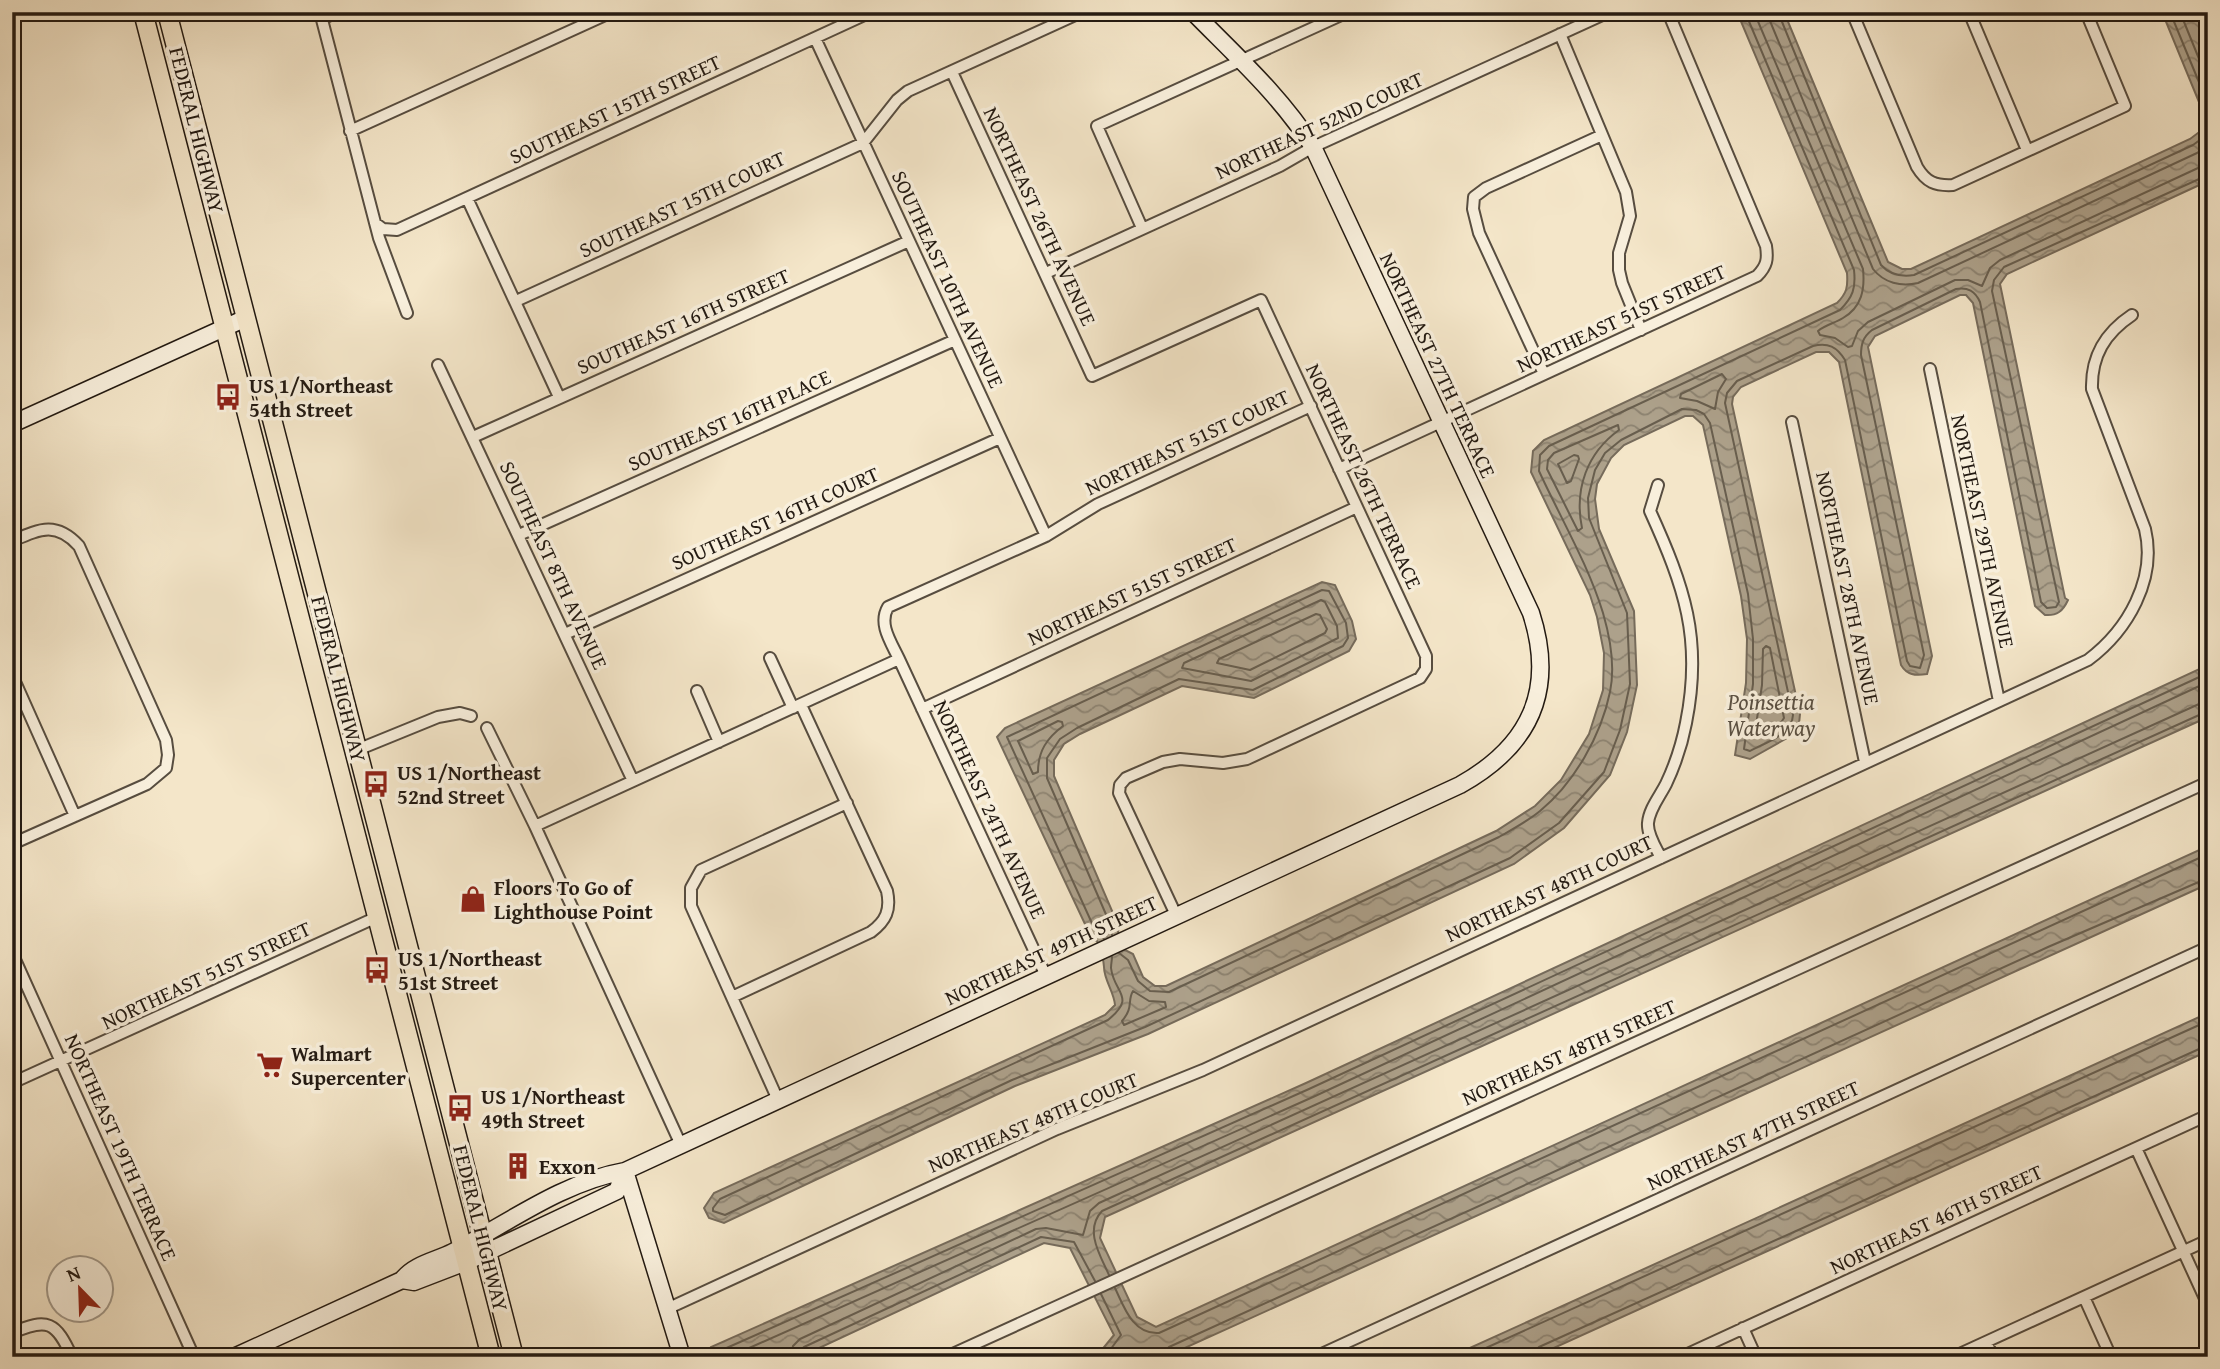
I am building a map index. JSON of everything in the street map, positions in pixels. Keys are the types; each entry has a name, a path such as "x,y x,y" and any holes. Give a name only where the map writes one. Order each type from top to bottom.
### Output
{"main road":[{"name":"FEDERAL HIGHWAY","path":"143,12 491,1357"},
{"name":"FEDERAL HIGHWAY","path":"167,12 514,1357"},
{"path":"156,61 174,75 188,96"},
{"path":"270,503 287,527 302,534"},
{"path":"283,552 299,559 313,580"},
{"path":"325,717 336,734 357,750"},
{"path":"358,843 369,859 379,866 387,866"},
{"path":"377,917 388,925 411,956"}],"street":[{"path":"337,12 321,16 379,238 407,313"},
{"path":"350,131 612,12"},
{"path":"863,143 897,100 908,91 1082,12"},
{"name":"NORTHEAST 27TH TERRACE","path":"1193,12 1273,92 1298,122 1313,147 1531,613 1538,636 1541,662 1534,706 1525,727 1510,749 1493,765"},
{"path":"1142,228 1097,126 1348,12"},
{"name":"NORTHEAST 52ND COURT","path":"1046,273 1609,12"},
{"name":"NORTHEAST 51ST STREET","path":"1339,469 1757,276 1765,269 1768,258 1766,246 1668,12"},
{"path":"1852,12 1917,167 1923,177 1932,184 1953,185 2125,106 2086,12"},
{"path":"1969,12 2027,150"},
{"name":"SOUTHEAST 15TH STREET","path":"375,223 383,229 397,230 867,13"},
{"path":"1560,34 1626,192 1630,216 1619,253 1619,270 1641,330"},
{"name":"SOUTHEAST 10TH AVENUE","path":"815,38 1046,536"},
{"name":"NORTHEAST 26TH AVENUE","path":"952,72 1092,376 1261,300"},
{"path":"1544,374 1479,233 1473,209 1475,197 1486,188 1602,135"},
{"name":"SOUTHEAST 15TH COURT","path":"516,301 863,143"},
{"path":"467,198 559,397"},
{"name":"SOUTHEAST 16TH STREET","path":"473,437 909,241"},
{"name":"NORTHEAST 26TH TERRACE","path":"1176,915 1119,793 1120,785 1126,778 1163,762 1180,759 1223,763 1247,759 1420,678 1426,668 1426,656 1261,300"},
{"name":"NORTHEAST 48TH COURT","path":"668,1308 1057,1129 1203,1070 1999,701 2098,652 2125,621 2149,565 2146,529 2096,404 2092,378 2093,366 2102,342 2132,315"},
{"path":"12,424 246,318"},
{"name":"SOUTHEAST 16TH PLACE","path":"519,534 955,340"},
{"name":"SOUTHEAST 8TH AVENUE","path":"438,365 633,781"},
{"name":"NORTHEAST 29TH AVENUE","path":"1930,369 1999,701"},
{"name":"NORTHEAST 51ST COURT","path":"1046,536 1080,513 1311,407"},
{"name":"NORTHEAST 28TH AVENUE","path":"1792,422 1866,762"},
{"name":"SOUTHEAST 16TH COURT","path":"565,634 1000,438"},
{"path":"1658,485 1650,511 1683,589 1690,623 1693,660 1690,699 1682,742 1667,783 1648,821 1648,830 1661,858"},
{"name":"NORTHEAST 51ST STREET","path":"922,709 1357,507"},
{"path":"12,541 36,530 55,529 68,534 79,546 166,740 168,755 166,768 147,784 12,844"},
{"name":"NORTHEAST 24TH AVENUE","path":"1046,536 888,607 883,616 884,626 898,659 1046,976"},
{"path":"732,997 871,932 882,924 890,902 847,803 770,658"},
{"path":"535,826 898,659"},
{"path":"12,675 75,816"},
{"path":"697,691 719,741"},
{"path":"357,750 438,717 460,713 471,716"},
{"path":"487,728 535,826 681,1145"},
{"name":"NORTHEAST 49TH STREET","path":"234,1357 402,1280 409,1271 464,1254 617,1191 625,1171 1460,785 1493,765"},
{"name":"NORTHEAST 48TH STREET","path":"946,1357 2208,782"},
{"path":"779,1100 691,906 691,888 701,870 847,803"},
{"name":"NORTHEAST 51ST STREET","path":"12,1083 377,917"},
{"name":"NORTHEAST 47TH STREET","path":"1315,1357 2208,947"},
{"name":"NORTHEAST 19TH TERRACE","path":"12,953 194,1357"},
{"name":"NORTHEAST 46TH STREET","path":"1681,1357 2208,1115"},
{"path":"2136,1148 2208,1305"},
{"path":"625,1171 682,1357"},
{"path":"1953,1357 2208,1240"},
{"path":"2084,1297 2111,1357"},
{"path":"12,1333 32,1324 44,1323 55,1328 64,1339 72,1357"},
{"path":"1743,1328 1756,1357"},
{"path":"1986,1342 1993,1357"}],"water":[{"name":"Poinsettia Waterway","path":"1737,12 1784,12 1888,262 1902,269 1911,269 2190,139 2202,130 2206,119 2162,12 2208,12 2208,181 2007,274 2000,284 2065,598 2068,600 2062,610 2053,615 2045,615 2035,606 1973,303 1966,295 1960,295 1875,336 1868,347 1932,656 1927,674 1912,674 1903,668 1839,362 1829,352 1816,352 1741,387 1733,397 1732,404 1800,714 1798,727 1789,737 1750,759 1735,755 1746,683 1747,639 1741,596 1703,425 1693,416 1685,416 1624,445 1611,458 1597,484 1595,499 1599,529 1634,611 1637,685 1627,732 1610,775 1564,828 1514,864 1148,1034 1015,1086 724,1223 709,1218 704,1208 714,1193 1105,1015 1115,1005 1099,945 1092,939 997,737 1005,728 1322,582 1335,585 1352,621 1356,639 1349,651 1254,698 1182,686 1080,734 1064,744 1054,760 1054,776 1119,927 1118,932 1125,950 1133,954 1143,977 1155,986 1166,986 1496,831 1535,806 1561,780 1589,734 1603,690 1604,653 1590,595 1531,472 1533,451 1544,440 1837,303 1846,290 1847,273"},
{"path":"2208,665 2208,717 1105,1217 1100,1238 1137,1317 1156,1327 2208,846 2208,884 1165,1357 1096,1357 1114,1335 1070,1248 1044,1243 800,1357 713,1357 711,1347 1306,1083"},
{"path":"2208,1013 2208,1051 1534,1357 1450,1357"}],"place":[{"name":"US 1/Northeast 54th Street","path":"228,397"},
{"name":"US 1/Northeast 52nd Street","path":"376,784"},
{"name":"Floors To Go of Lighthouse Point","path":"473,899"},
{"name":"US 1/Northeast 51st Street","path":"377,970"},
{"name":"Walmart Supercenter","path":"270,1065"},
{"name":"US 1/Northeast 49th Street","path":"460,1108"},
{"name":"Exxon","path":"518,1166"}]}
